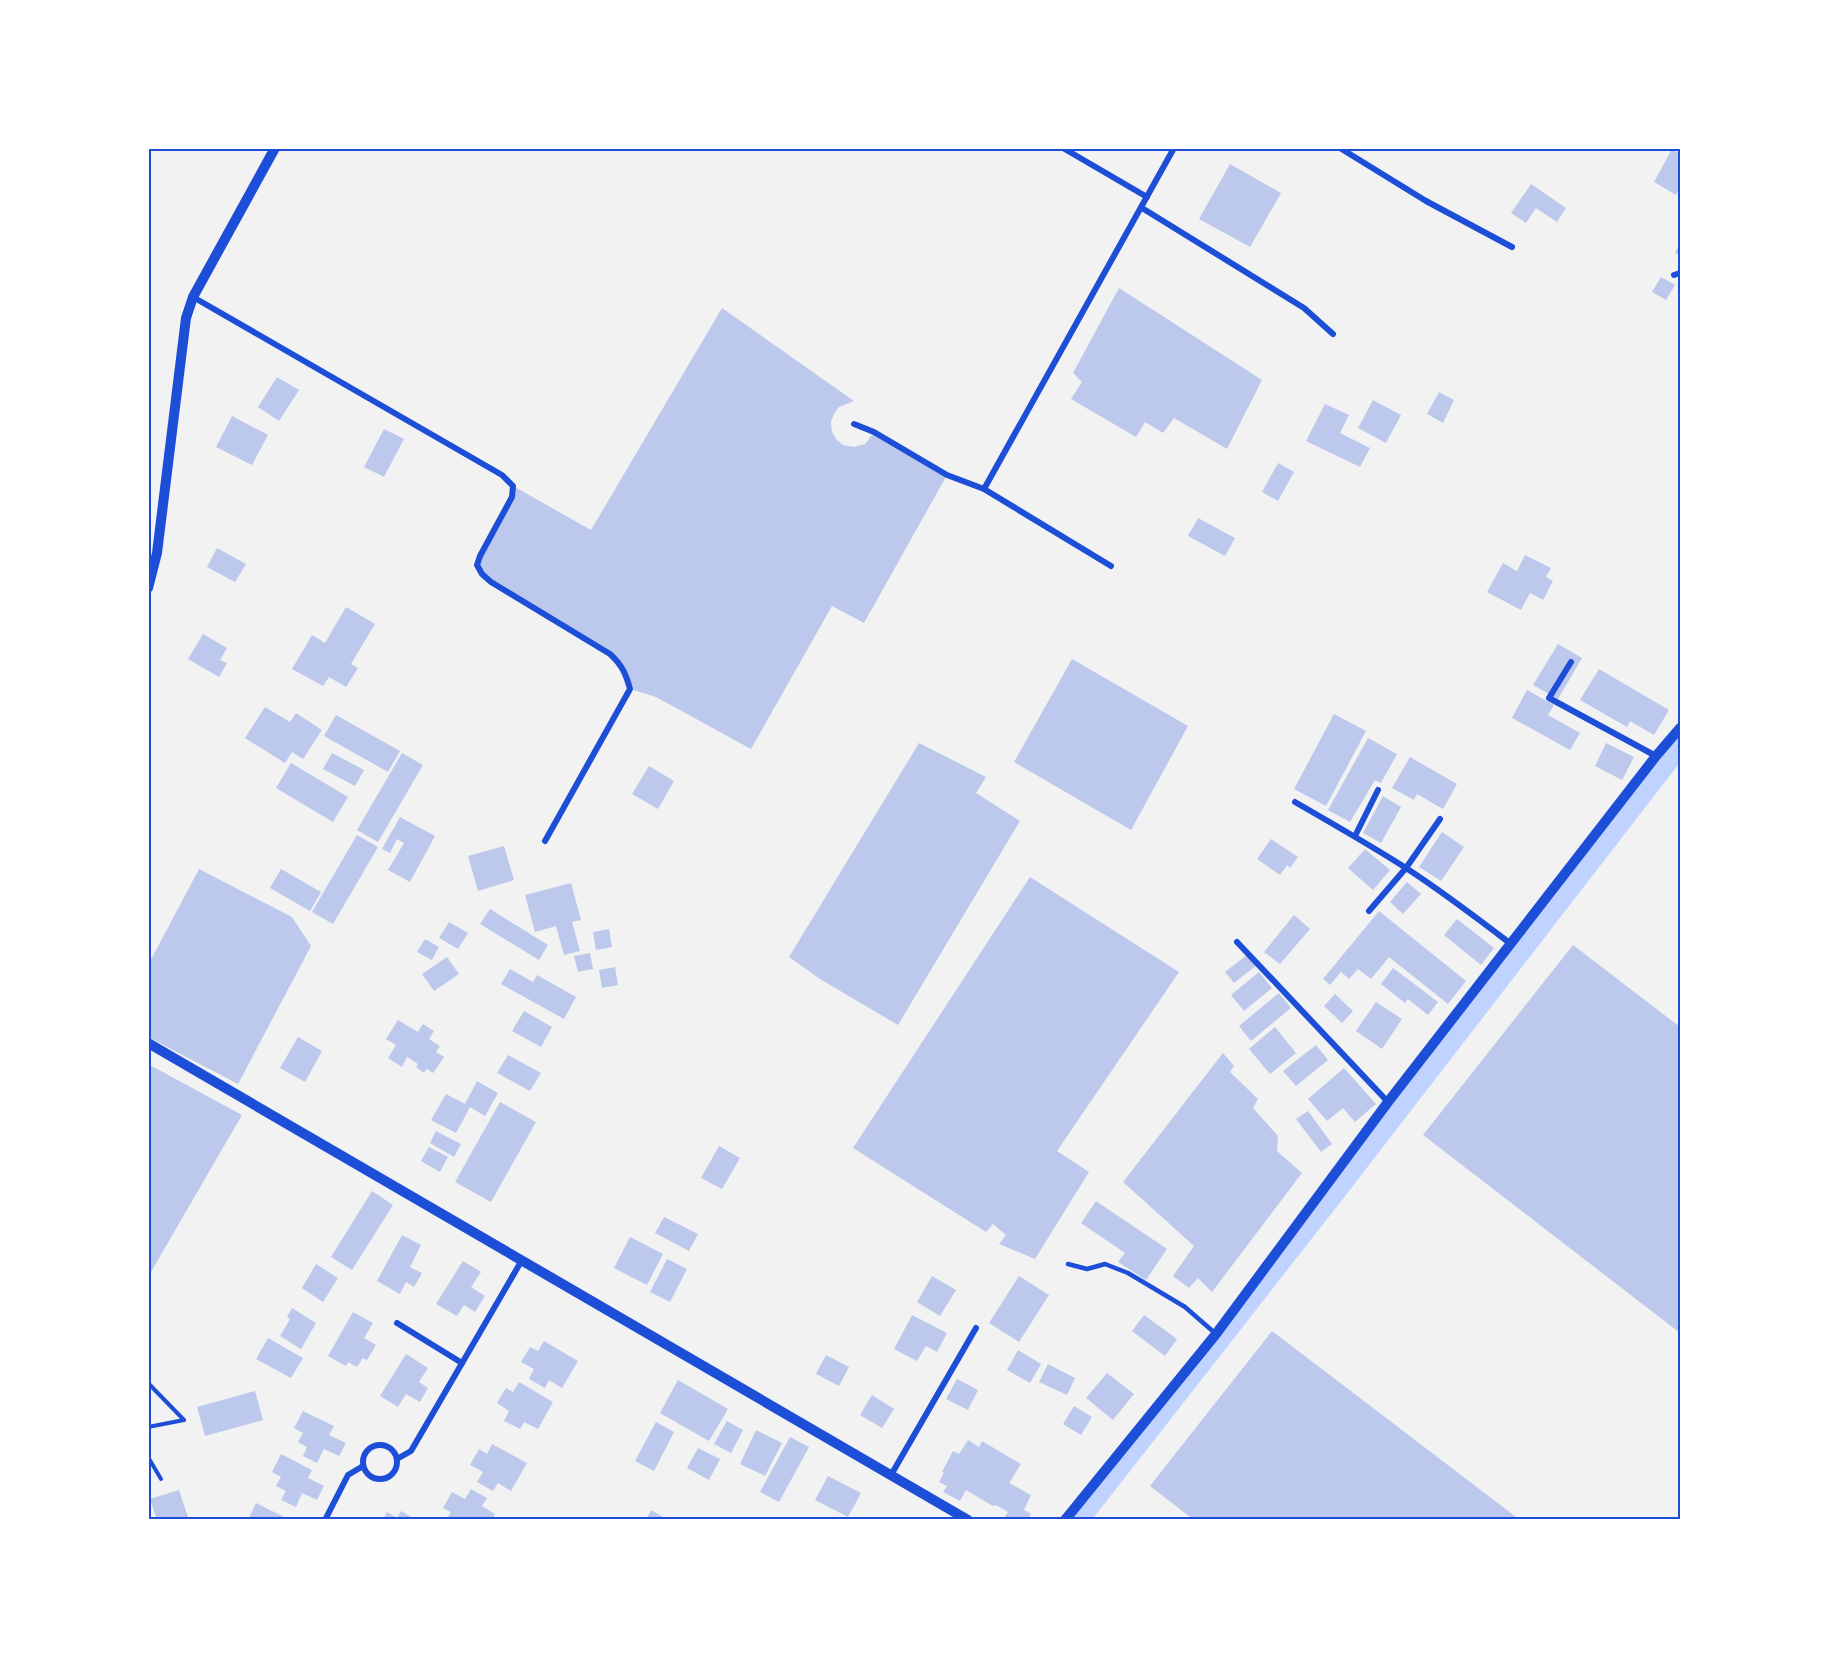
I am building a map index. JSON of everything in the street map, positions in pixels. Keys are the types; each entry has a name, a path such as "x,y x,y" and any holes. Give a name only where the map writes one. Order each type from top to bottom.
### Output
{"street":[{"path":"148,588 157,553 186,318 193,297 275,148"},
{"path":"1063,148 1147,197"},
{"path":"984,489 1174,148"},
{"path":"1340,148 1426,201 1512,247"},
{"path":"1142,208 1304,308 1333,334"},
{"path":"193,297 502,475 513,486 512,497 480,556 477,565 482,574 491,582 610,654 627,674 630,689 545,841"},
{"path":"854,424 874,432 947,474 984,489 1111,566"},
{"path":"1571,662 1549,698 1656,756"},
{"path":"1065,1520 1216,1334 1388,1102 1680,728"},
{"path":"1355,836 1378,790"},
{"path":"1295,802 1406,868 1512,944"},
{"path":"1369,911 1406,868 1440,819"},
{"path":"1237,942 1388,1102"},
{"path":"148,1044 968,1520"},
{"path":"397,1459 411,1451 522,1260"},
{"path":"397,1323 462,1363"},
{"path":"891,1475 976,1328"},
{"path":"374,1446 391,1448 397,1459 395,1471 386,1479 375,1479 369,1476 363,1466 364,1454 374,1446"},
{"path":"325,1520 348,1474 363,1466"}],"lane":[{"path":"1068,1264 1087,1269 1105,1264 1128,1273 1185,1307 1216,1334"}],"path":[{"path":"148,1383 184,1420 148,1427"},
{"path":"148,1457 161,1479"}],"building":[{"path":"1672,149 1680,154 1680,186 1676,195 1654,182"},
{"path":"1230,164 1281,193 1250,247 1199,219"},
{"path":"1531,184 1566,208 1557,222 1536,208 1526,223 1511,213"},
{"path":"1680,243 1680,256 1675,253"},
{"path":"1661,277 1675,285 1666,300 1652,292"},
{"path":"1119,288 1262,380 1227,449 1174,418 1163,433 1145,422 1136,437 1071,399 1082,382 1073,373"},
{"path":"722,308 854,401 839,407 831,422 832,432 843,445 854,447 865,444 874,432 947,475 864,623 832,606 751,749 656,697 630,689 620,663 491,582 477,565 512,497 513,486 591,530"},
{"path":"277,377 299,390 279,421 258,407"},
{"path":"1439,392 1454,400 1443,423 1427,414"},
{"path":"1373,400 1401,415 1386,443 1358,428"},
{"path":"1325,404 1349,415 1340,433 1370,448 1360,467 1306,441"},
{"path":"232,416 268,435 252,465 216,447"},
{"path":"384,429 404,439 384,477 364,467"},
{"path":"1278,463 1294,472 1278,501 1262,492"},
{"path":"1198,518 1235,538 1225,556 1188,536"},
{"path":"217,548 246,564 235,582 207,567"},
{"path":"1525,555 1551,568 1546,577 1553,581 1543,600 1530,593 1521,610 1487,592 1503,563 1517,571"},
{"path":"346,607 375,624 351,664 358,668 346,687 329,677 323,686 292,669 312,635 325,643"},
{"path":"203,634 227,648 220,660 227,663 219,677 188,659"},
{"path":"1558,644 1582,658 1558,699 1533,685"},
{"path":"1072,659 1188,726 1131,830 1014,762"},
{"path":"1599,669 1669,710 1654,735 1630,721 1627,727 1580,700"},
{"path":"1527,690 1554,705 1548,715 1580,733 1570,750 1512,718"},
{"path":"265,707 290,722 296,713 322,730 303,759 292,752 285,763 245,738"},
{"path":"1334,714 1366,731 1326,806 1294,789"},
{"path":"336,715 400,751 388,772 324,736"},
{"path":"1368,738 1397,754 1381,783 1375,780 1350,822 1328,810"},
{"path":"919,743 986,777 976,793 1020,821 898,1025 820,979 789,957"},
{"path":"1606,743 1634,757 1622,780 1595,766"},
{"path":"332,753 364,770 355,786 323,769"},
{"path":"402,753 423,765 378,842 357,830"},
{"path":"1410,757 1457,784 1443,809 1417,794 1414,800 1392,788"},
{"path":"291,763 348,797 333,822 276,788"},
{"path":"649,766 674,781 658,809 632,794"},
{"path":"1383,796 1401,807 1381,843 1363,833"},
{"path":"400,817 435,836 410,882 388,870 404,843 397,839 390,853 382,849"},
{"path":"1442,832 1464,847 1441,881 1419,867"},
{"path":"357,835 378,847 333,924 312,912"},
{"path":"1271,839 1298,857 1290,868 1287,865 1280,875 1257,859"},
{"path":"504,846 514,880 478,891 468,856"},
{"path":"1365,849 1390,870 1373,890 1348,868"},
{"path":"199,869 292,917 311,946 238,1084 148,1037 148,965"},
{"path":"281,869 321,892 310,911 270,888"},
{"path":"1030,877 1179,972 1057,1151 1089,1172 1035,1259 999,1244 1006,1235 993,1224 986,1232 853,1148"},
{"path":"1407,882 1421,894 1403,914 1390,902"},
{"path":"571,883 581,920 572,922 580,951 564,955 556,926 535,932 525,895"},
{"path":"490,909 548,945 539,960 480,924"},
{"path":"1379,911 1466,981 1448,1004 1389,957 1371,979 1358,969 1349,979 1341,972 1330,985 1323,979"},
{"path":"1294,915 1310,929 1280,964 1264,952"},
{"path":"1457,919 1494,948 1481,965 1444,935"},
{"path":"449,922 468,933 458,949 439,938"},
{"path":"609,929 612,947 596,950 593,932"},
{"path":"425,939 439,947 432,960 417,952"},
{"path":"1573,945 1680,1027 1680,1333 1423,1135"},
{"path":"590,953 593,969 578,972 574,956"},
{"path":"1248,954 1257,965 1234,983 1225,972"},
{"path":"447,957 459,974 434,991 422,974"},
{"path":"615,967 618,985 602,988 599,970"},
{"path":"1393,968 1438,1002 1428,1015 1408,999 1405,1003 1381,984"},
{"path":"510,969 533,982 537,975 576,997 564,1019 501,984"},
{"path":"1259,972 1272,988 1244,1011 1231,995"},
{"path":"1279,993 1291,1008 1251,1041 1239,1026"},
{"path":"1335,994 1353,1011 1342,1023 1324,1006"},
{"path":"1376,1002 1402,1019 1382,1049 1356,1031"},
{"path":"524,1011 552,1027 541,1047 512,1031"},
{"path":"398,1020 418,1032 423,1024 434,1031 429,1039 440,1046 436,1052 444,1057 433,1073 427,1069 424,1073 416,1067 418,1064 407,1057 402,1067 388,1058 396,1045 386,1039"},
{"path":"1275,1027 1296,1053 1270,1074 1249,1049"},
{"path":"298,1037 322,1051 305,1082 280,1068"},
{"path":"1316,1045 1328,1060 1296,1086 1283,1071"},
{"path":"1223,1053 1234,1066 1230,1072 1258,1099 1253,1108 1278,1136 1277,1151 1302,1173 1212,1292 1198,1278 1189,1288 1173,1276 1194,1246 1123,1182"},
{"path":"508,1055 541,1073 530,1091 497,1073"},
{"path":"148,1064 242,1115 148,1277"},
{"path":"1344,1068 1376,1104 1355,1122 1343,1108 1327,1121 1308,1099"},
{"path":"477,1081 498,1093 485,1116 470,1107 456,1133 431,1120 446,1094 465,1104"},
{"path":"500,1102 536,1122 491,1202 455,1182"},
{"path":"1308,1111 1332,1144 1321,1152 1296,1119"},
{"path":"436,1131 461,1144 454,1157 430,1143"},
{"path":"719,1146 740,1158 722,1189 701,1178"},
{"path":"429,1147 448,1157 440,1172 421,1161"},
{"path":"372,1191 393,1205 352,1270 331,1257"},
{"path":"1096,1201 1167,1249 1146,1280 1118,1262 1125,1253 1081,1223"},
{"path":"664,1217 698,1234 689,1251 655,1233"},
{"path":"402,1235 421,1245 410,1267 422,1273 414,1287 406,1282 400,1294 377,1281"},
{"path":"630,1237 663,1254 647,1285 614,1268"},
{"path":"667,1259 687,1269 670,1302 650,1292"},
{"path":"463,1261 481,1272 471,1287 485,1296 475,1312 464,1305 457,1316 436,1304"},
{"path":"316,1264 338,1278 323,1302 302,1288"},
{"path":"932,1276 956,1290 940,1316 917,1302"},
{"path":"1019,1276 1049,1295 1019,1342 989,1323"},
{"path":"292,1308 316,1323 301,1349 280,1336 290,1319 287,1317"},
{"path":"353,1312 373,1323 364,1338 376,1345 367,1360 363,1358 357,1367 348,1362 346,1366 328,1356"},
{"path":"912,1315 947,1333 937,1352 926,1346 917,1361 894,1349"},
{"path":"1144,1315 1177,1339 1165,1356 1132,1331"},
{"path":"1272,1331 1520,1520 1194,1520 1150,1486"},
{"path":"268,1338 303,1358 291,1378 256,1359"},
{"path":"544,1341 578,1361 562,1388 549,1380 545,1388 529,1379 534,1369 521,1362 530,1347 538,1351"},
{"path":"1018,1350 1041,1364 1030,1383 1007,1370"},
{"path":"406,1354 428,1368 419,1382 428,1388 420,1402 406,1394 398,1407 380,1396"},
{"path":"826,1355 849,1367 839,1386 816,1374"},
{"path":"1048,1364 1075,1378 1067,1395 1039,1382"},
{"path":"1107,1373 1134,1394 1113,1420 1086,1398"},
{"path":"957,1379 978,1390 968,1410 946,1399"},
{"path":"678,1380 728,1409 709,1441 660,1413"},
{"path":"519,1382 553,1402 538,1429 524,1422 520,1429 504,1421 509,1411 497,1403 506,1388 513,1392"},
{"path":"255,1391 263,1420 205,1436 197,1407"},
{"path":"872,1395 894,1409 882,1428 860,1415"},
{"path":"1074,1406 1092,1417 1081,1435 1063,1424"},
{"path":"303,1411 334,1426 329,1435 346,1443 339,1456 324,1449 317,1463 303,1456 307,1447 298,1442 303,1433 294,1428"},
{"path":"727,1421 743,1430 731,1453 714,1444"},
{"path":"656,1422 674,1432 654,1471 635,1461"},
{"path":"756,1430 782,1443 765,1476 740,1464"},
{"path":"790,1437 809,1447 779,1502 760,1492"},
{"path":"968,1440 979,1447 982,1441 1021,1464 1009,1483 1031,1495 1024,1510 1031,1514 1027,1520 1003,1520 1008,1512 966,1490 960,1501 943,1492 947,1486 939,1482 944,1473 942,1472 953,1451 959,1454"},
{"path":"492,1444 527,1463 511,1491 498,1483 493,1491 477,1482 483,1472 470,1465 479,1449 487,1454"},
{"path":"698,1448 720,1459 709,1480 687,1468"},
{"path":"281,1454 312,1470 308,1478 324,1486 317,1500 302,1493 296,1507 281,1500 286,1491 276,1486 281,1477 272,1472"},
{"path":"828,1476 861,1493 848,1517 815,1500"},
{"path":"471,1489 487,1498 482,1506 495,1514 492,1520 446,1520 451,1512 443,1508 452,1492 465,1499"},
{"path":"179,1490 189,1520 157,1520 150,1499"},
{"path":"256,1503 290,1520 248,1520"},
{"path":"651,1510 668,1520 646,1520"},
{"path":"401,1511 416,1520 383,1520 387,1512 397,1518"}],"waterway":[{"path":"1079,1520 1680,746"}]}
